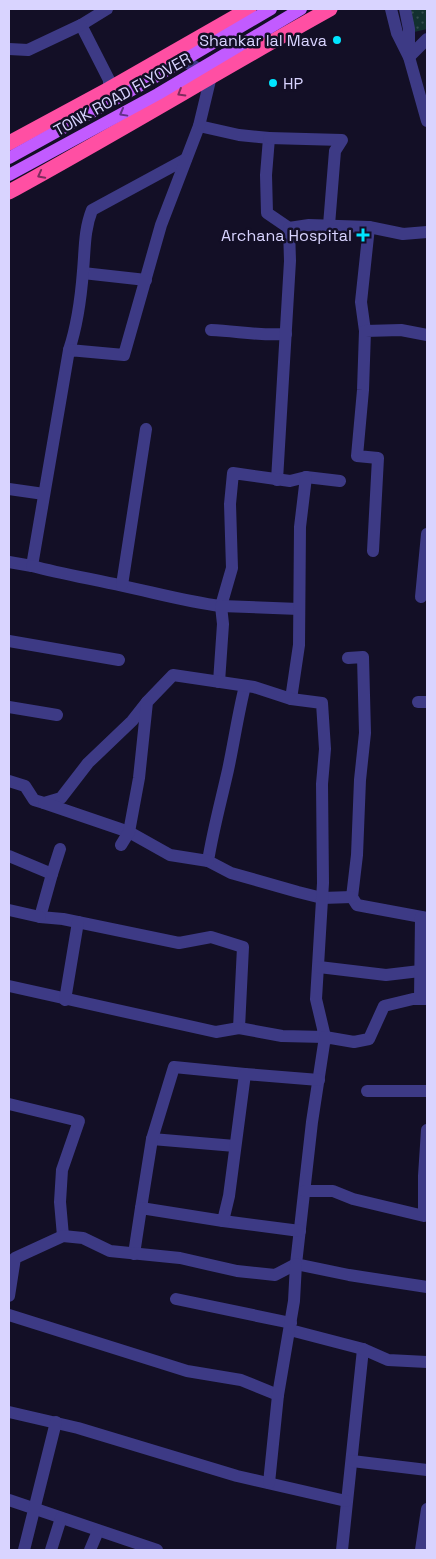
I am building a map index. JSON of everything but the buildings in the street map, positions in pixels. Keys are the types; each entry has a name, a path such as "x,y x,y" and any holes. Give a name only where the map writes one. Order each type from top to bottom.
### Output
{"highway":[{"path":"9,192 83,152 210,76 330,9"},
{"path":"9,142 172,54 245,10"}],"main road":[{"name":"TONK ROAD FLYOVER","path":"9,158 150,80 271,9"},
{"name":"TONK ROAD FLYOVER","path":"9,175 158,94 301,9"}],"street":[{"path":"9,49 28,50 81,25 107,9"},
{"path":"391,9 397,33 409,56 427,121"},
{"path":"405,9 409,29 409,56"},
{"path":"81,25 109,80 109,89"},
{"path":"409,56 427,39"},
{"path":"69,350 124,355 161,225 198,126 210,76 172,54"},
{"path":"198,126 239,135 268,138 342,140 335,151 329,225"},
{"path":"268,138 266,175 267,213 289,228 310,224 369,227 403,234 427,232"},
{"path":"32,566 69,350 73,338 83,273 86,224 92,210 186,159"},
{"path":"369,227 361,302 365,331 363,390 357,456 378,458 373,551"},
{"path":"277,480 290,261 289,228"},
{"path":"83,273 146,280"},
{"path":"211,330 235,330 260,336 286,334"},
{"path":"365,331 401,330 427,335"},
{"path":"122,585 146,429"},
{"path":"219,682 223,624 221,606 232,568 230,504 233,473 290,482 306,477 340,481"},
{"path":"290,699 299,645 300,527 306,477"},
{"path":"9,489 44,494"},
{"path":"421,597 427,534"},
{"path":"9,562 32,566 70,577 122,585 197,603 221,606 299,608"},
{"path":"9,641 119,660"},
{"path":"9,986 65,1000 216,1032 239,1028 282,1036 325,1037 354,1042 369,1039 384,1006 423,999 420,971 424,918 357,905 352,898 357,855 360,780 365,733 365,684 363,657 348,658"},
{"path":"44,803 61,798 88,763 132,721 173,675 245,686 290,699 322,702 325,749 322,784 322,898 316,999 325,1037 290,1326 278,1395 269,1483"},
{"path":"208,862 214,824 228,769 236,720 245,686"},
{"path":"121,845 129,832 139,778 147,702"},
{"path":"9,707 58,715"},
{"path":"9,781 25,786 34,800 129,832 170,855 208,862 231,873 322,898 352,898"},
{"path":"40,917 60,849"},
{"path":"9,856 52,874"},
{"path":"9,910 179,943 211,938 243,947 239,1028"},
{"path":"65,1000 78,922"},
{"path":"318,967 386,975 420,971"},
{"path":"134,1254 152,1140 174,1067 319,1080"},
{"path":"223,1221 229,1196 245,1074"},
{"path":"367,1091 427,1091"},
{"path":"9,1104 78,1121 62,1170 60,1202 63,1236"},
{"path":"305,1191 333,1191 352,1199 426,1216 424,1176 427,1130"},
{"path":"152,1140 235,1146"},
{"path":"141,1208 300,1231"},
{"path":"9,1296 12,1258 63,1236 83,1238 110,1251 180,1258 237,1271 275,1275 296,1264 349,1276 427,1287"},
{"path":"176,1299 290,1326 363,1349 388,1360 427,1362"},
{"path":"9,1315 187,1371 241,1380 278,1395"},
{"path":"342,1550 363,1349"},
{"path":"9,1412 56,1422 237,1476 346,1501"},
{"path":"24,1550 56,1422"},
{"path":"352,1461 427,1470"},
{"path":"9,1500 157,1550"},
{"path":"421,1550 427,1509"},
{"path":"51,1550 62,1518"},
{"path":"90,1550 98,1531"}],"green space":[{"path":"409,9 427,9 427,29 414,32"}],"place":[{"name":"Shankar lal Mava","path":"337,40"},
{"name":"HP","path":"273,83"},
{"name":"Archana Hospital","path":"363,235"}]}
